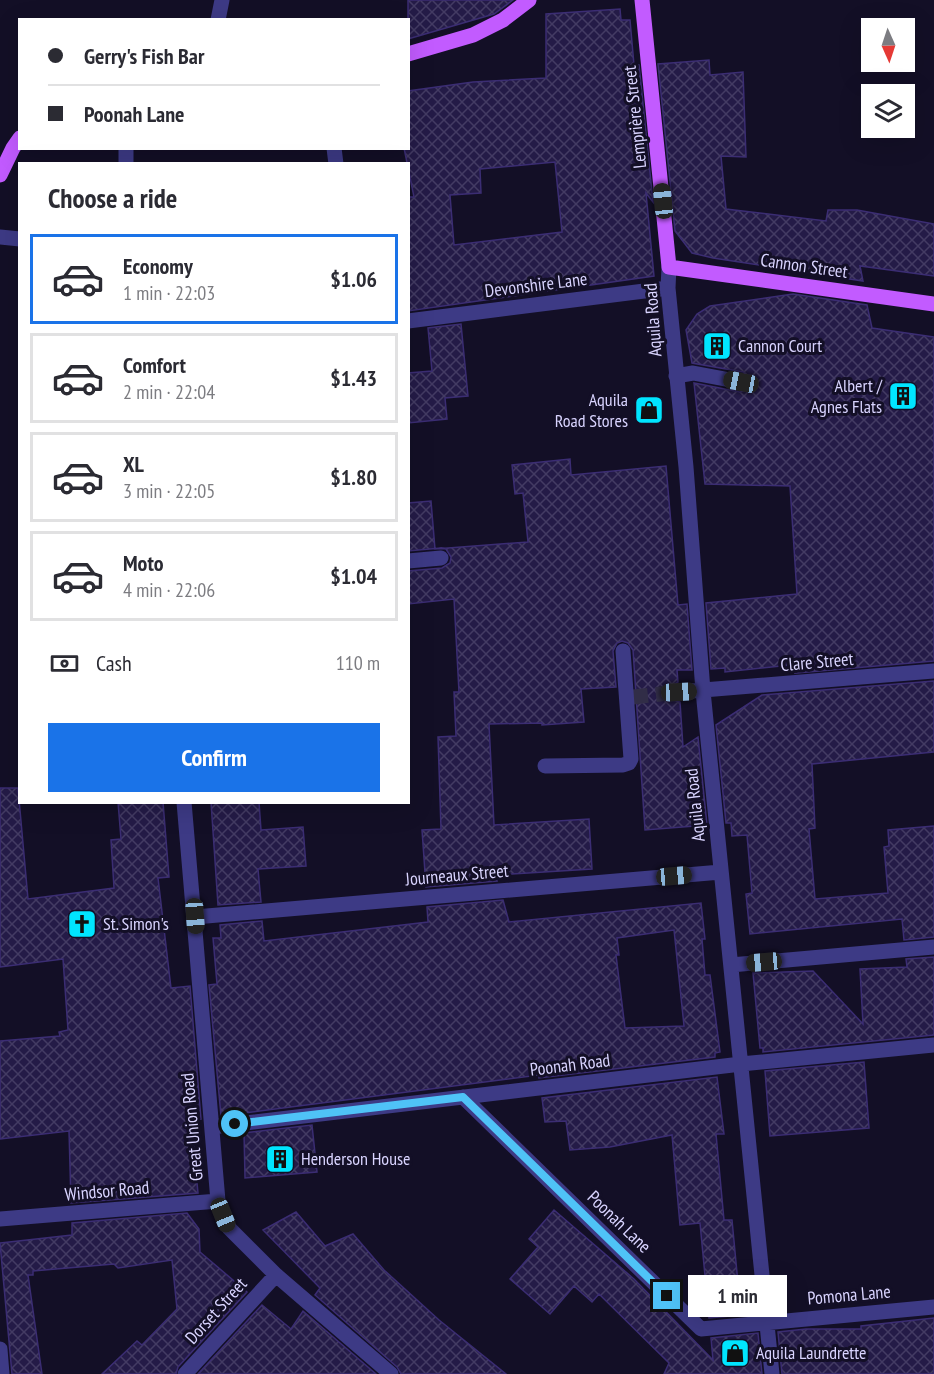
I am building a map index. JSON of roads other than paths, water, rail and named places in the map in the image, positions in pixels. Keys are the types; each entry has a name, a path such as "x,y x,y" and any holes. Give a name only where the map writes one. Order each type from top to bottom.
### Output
{"main road":[{"path":"410,53 473,35 503,20 529,0"},
{"name":"Lemprière Street","path":"642,0 669,267"},
{"path":"0,175 18,141"},
{"name":"Cannon Street","path":"669,267 934,304"}],"street":[{"path":"218,18 222,0"},
{"path":"0,237 18,239"},
{"name":"Aquila Road","path":"669,267 668,288 687,479 703,691 772,1374"},
{"name":"Devonshire Lane","path":"410,321 668,288"},
{"path":"676,376 693,374 741,382"},
{"path":"410,561 441,558"},
{"path":"545,766 623,765 632,759 630,697 623,651"},
{"name":"Clare Street","path":"679,692 934,671"},
{"name":"Great Union Road","path":"184,804 218,1201 229,1228 276,1275 391,1374"},
{"name":"Journeaux Street","path":"195,916 721,872"},
{"path":"731,965 934,947"},
{"name":"Poonah Road","path":"212,1127 741,1064 934,1045"},
{"name":"Poonah Lane","path":"463,1097 701,1329 767,1322"},
{"name":"Windsor Road","path":"0,1219 218,1201"},
{"name":"Dorset Street","path":"185,1374 276,1275"},
{"name":"Pomona Lane","path":"767,1322 934,1307"},
{"path":"0,1349 2,1374"}],"tunnel":[{"path":"633,697 679,692"}],"place":[{"name":"Cannon Court","path":"717,346"},
{"name":"Albert / Agnes Flats","path":"903,396"},
{"name":"Aquila Road Stores","path":"649,410"},
{"name":"St. Simon's","path":"82,924"},
{"name":"Henderson House","path":"280,1159"},
{"name":"Aquila Laundrette","path":"735,1353"}]}
